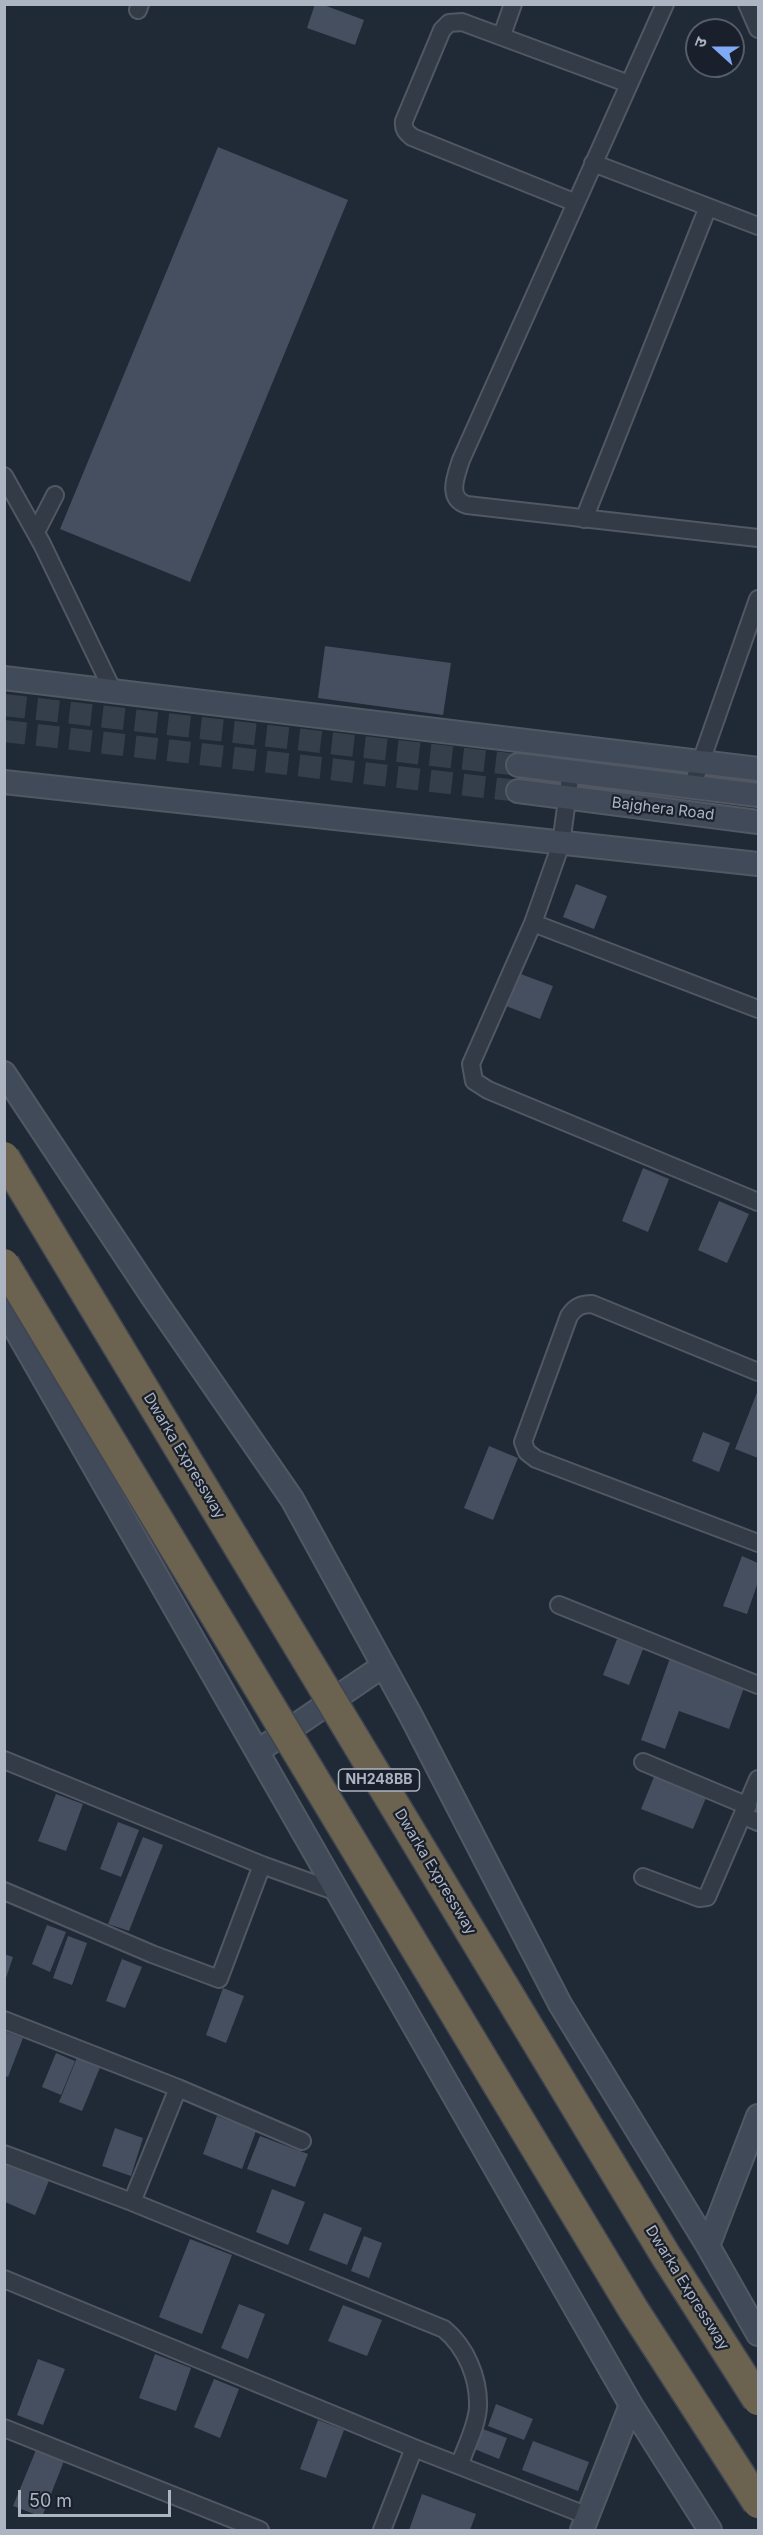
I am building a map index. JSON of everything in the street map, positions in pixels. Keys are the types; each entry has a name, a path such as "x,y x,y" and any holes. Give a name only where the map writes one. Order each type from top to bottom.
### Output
{"highway":[{"name":"Dwarka Expressway","path":"4,1157 666,2256 759,2400"},
{"name":"NH248BB","path":"4,1264 633,2309 759,2504"}],"street":[{"path":"502,35 513,4"},
{"path":"665,4 461,460 454,487 457,501 466,505 759,538"},
{"path":"747,4 759,28"},
{"path":"576,203 412,137 403,127 444,27 453,21 462,22 629,84"},
{"path":"593,163 759,226"},
{"path":"584,519 708,207"},
{"path":"4,476 36,532 113,691"},
{"path":"36,532 55,495"},
{"path":"692,787 759,599"},
{"path":"4,678 759,769"},
{"name":"Bajghera Road","path":"518,765 759,795"},
{"path":"570,770 561,844 533,922 471,1064 474,1082 488,1090 759,1202"},
{"path":"4,782 759,864"},
{"name":"Bajghera Road","path":"518,791 759,822"},
{"path":"533,922 759,1009"},
{"path":"4,1073 154,1299 292,1499 383,1666 560,2004 759,2334"},
{"path":"759,1372 592,1304 584,1304 572,1311 569,1316 523,1442 527,1452 536,1459 759,1543"},
{"path":"4,1309 631,2405 710,2530"},
{"path":"559,1605 759,1684"},
{"path":"258,1750 383,1666"},
{"path":"4,1760 340,1893"},
{"path":"643,1762 750,1815"},
{"path":"643,1877 699,1898 707,1898 750,1815 759,1779"},
{"path":"4,1891 152,1954 219,1979 262,1864"},
{"path":"4,2020 178,2088 302,2141"},
{"path":"132,2202 178,2088"},
{"path":"708,2246 759,2116"},
{"path":"4,2154 132,2202 444,2329 461,2345 468,2358 474,2377 478,2405 475,2424 460,2464"},
{"path":"4,2278 414,2448 460,2464 585,2523 631,2405"},
{"path":"4,2428 260,2530"},
{"path":"382,2530 414,2448"}],"building":[{"path":"315,4 321,4 364,20 355,45 307,28"},
{"path":"218,147 348,200 190,582 60,529"},
{"path":"325,646 451,663 443,715 318,698"},
{"path":"576,884 607,896 594,929 563,917"},
{"path":"518,973 553,986 540,1019 506,1006"},
{"path":"643,1168 669,1179 648,1232 622,1221"},
{"path":"719,1201 749,1214 727,1263 698,1250"},
{"path":"758,1390 758,1458 735,1449"},
{"path":"703,1432 730,1443 719,1472 692,1461"},
{"path":"489,1446 518,1458 493,1520 464,1508"},
{"path":"742,1556 758,1563 758,1582 747,1614 723,1606"},
{"path":"617,1639 643,1649 629,1685 603,1675"},
{"path":"670,1658 745,1685 729,1729 679,1711 665,1749 641,1740"},
{"path":"656,1772 708,1793 693,1829 641,1809"},
{"path":"56,1794 83,1804 66,1851 38,1841"},
{"path":"118,1822 139,1830 121,1877 100,1869"},
{"path":"143,1837 163,1845 129,1931 108,1924"},
{"path":"47,1925 66,1932 50,1972 32,1964"},
{"path":"68,1936 87,1943 72,1985 53,1978"},
{"path":"4,1954 13,1957 5,1981 4,1981"},
{"path":"122,1959 142,1967 125,2008 106,2001"},
{"path":"223,1988 244,1996 226,2043 206,2035"},
{"path":"4,2031 23,2038 8,2077 4,2075"},
{"path":"56,2053 75,2061 61,2095 42,2087"},
{"path":"78,2055 101,2065 82,2111 59,2102"},
{"path":"217,2116 256,2131 242,2169 203,2154"},
{"path":"115,2128 143,2138 131,2176 102,2166"},
{"path":"260,2136 308,2154 295,2187 247,2169"},
{"path":"5,2160 50,2178 35,2215 5,2202"},
{"path":"272,2189 305,2202 288,2245 256,2232"},
{"path":"324,2213 362,2228 347,2265 309,2250"},
{"path":"364,2236 382,2243 369,2278 351,2271"},
{"path":"190,2239 232,2255 202,2334 159,2317"},
{"path":"239,2304 265,2314 248,2359 221,2348"},
{"path":"343,2305 382,2320 367,2356 328,2341"},
{"path":"155,2354 191,2368 176,2411 139,2398"},
{"path":"38,2359 65,2369 43,2425 17,2415"},
{"path":"214,2379 239,2389 220,2438 194,2427"},
{"path":"496,2404 533,2419 524,2440 488,2426"},
{"path":"318,2420 344,2430 326,2478 300,2469"},
{"path":"480,2428 507,2438 499,2459 472,2448"},
{"path":"533,2441 589,2462 578,2491 522,2470"},
{"path":"36,2450 64,2461 42,2517 13,2506"},
{"path":"422,2494 476,2514 470,2530 409,2530"}],"tunnel":[{"path":"4,705 518,765"},
{"path":"4,731 518,791"}]}
